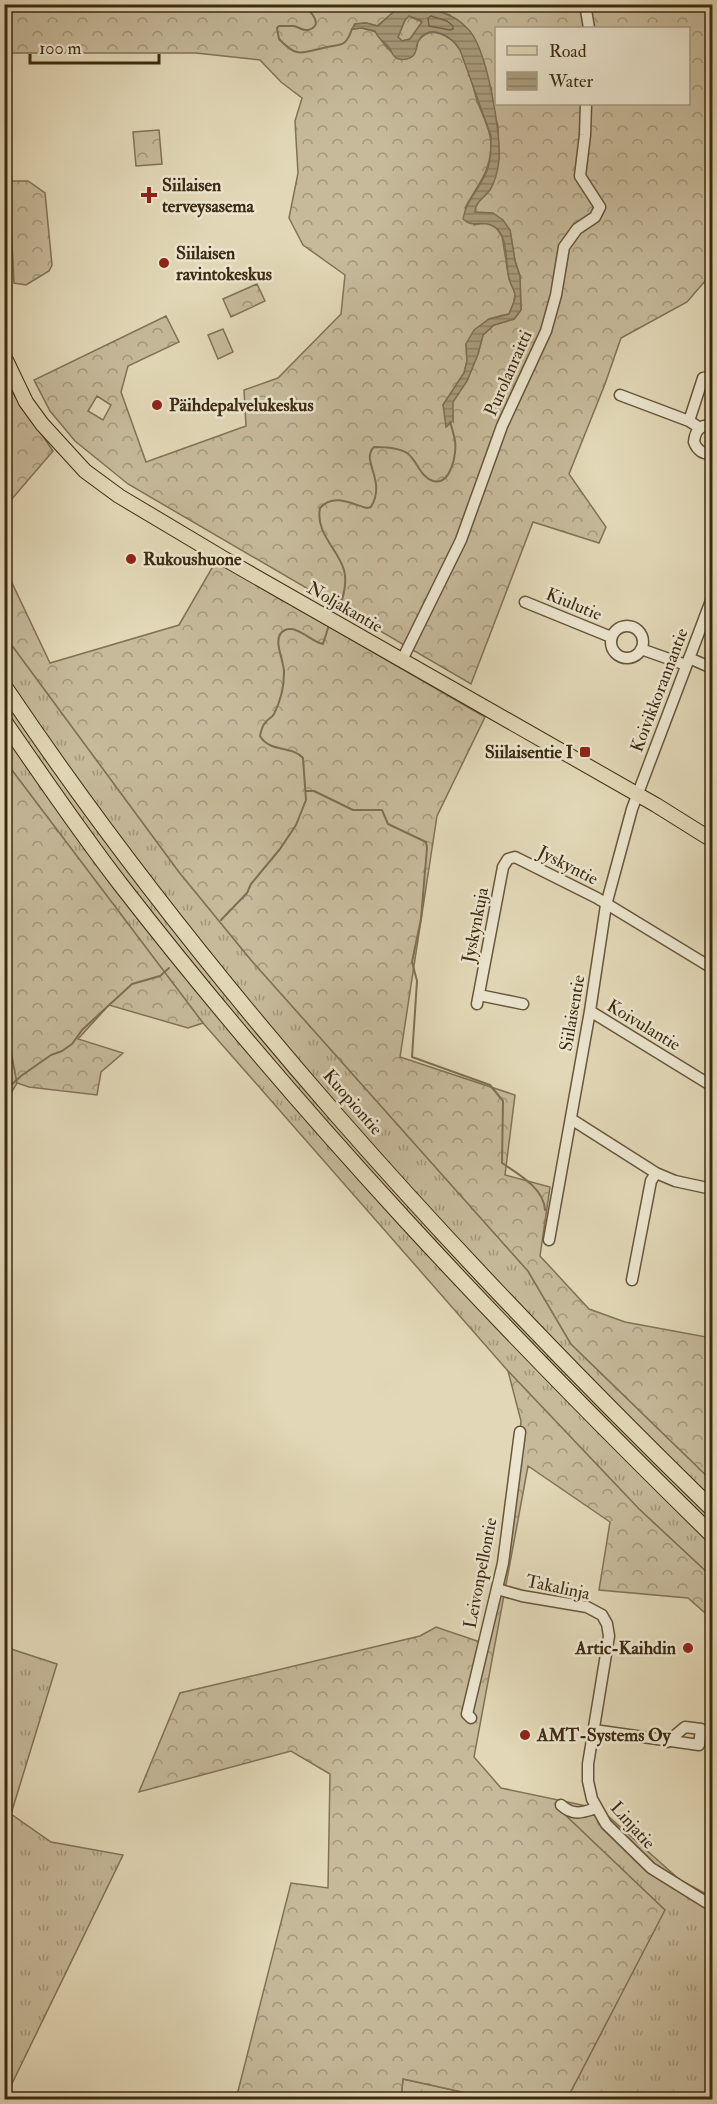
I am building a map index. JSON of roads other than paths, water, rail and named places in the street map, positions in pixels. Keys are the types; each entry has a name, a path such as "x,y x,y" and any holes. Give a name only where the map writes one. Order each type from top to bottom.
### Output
{"highway":[{"name":"Kuopiontie","path":"4,686 57,763 136,870 231,990 352,1132 540,1335 712,1509"},
{"path":"4,721 120,883 216,1002 338,1145 518,1341 712,1535"}],"main road":[{"name":"Noljakantie","path":"4,356 26,402 42,424 65,451 119,496 712,840"}],"street":[{"path":"585,4 589,27"},
{"name":"Purolanraitti","path":"402,660 461,540 502,426 546,331 556,295 564,247 577,229 595,217 600,207 580,176 586,105"},
{"path":"689,421 703,378 712,376"},
{"path":"620,395 689,421 700,428"},
{"path":"712,426 705,425 694,436 696,447 704,453 712,453"},
{"name":"Koivikkorannantie","path":"638,795 712,598"},
{"name":"Kiulutie","path":"525,602 612,637"},
{"path":"622,626 631,626 641,635 641,649 631,657 620,656 612,647 612,637 622,626"},
{"path":"641,649 712,668"},
{"name":"Siilaisentie","path":"549,1240 590,1011 606,905 638,795"},
{"name":"Jyskyntie","path":"514,857 606,905"},
{"name":"Jyskynkuja","path":"514,857 508,859 503,867 478,1000 523,1004"},
{"path":"606,905 712,968"},
{"name":"Koivulantie","path":"590,1011 712,1086"},
{"path":"571,1119 656,1173 675,1181 712,1189"},
{"path":"632,1280 651,1181 656,1173"},
{"name":"Leivonpellontie","path":"471,1718 467,1714 497,1589 520,1432"},
{"name":"Takalinja","path":"497,1589 522,1596 587,1607 602,1615 607,1624"},
{"name":"Linjatie","path":"607,1624 609,1636 587,1772 589,1789 596,1808 606,1824 651,1868 712,1906"},
{"path":"594,1730 667,1742"},
{"path":"561,1805 575,1813 596,1808"}],"water":[{"path":"402,4 429,5 458,20 467,28 481,52 495,111 499,147 498,167 492,187 478,203 475,212 493,213 503,220 510,230 520,276 521,310 514,319 494,325 483,335 467,381 453,402 453,421 446,427 443,405 464,373 467,361 466,344 474,330 489,319 509,314 515,298 510,283 502,235 489,224 470,223 463,219 487,171 491,136 460,50 452,41 441,34 429,32 419,40 413,55 400,59 394,56 375,31 362,28 352,29 355,24 366,23 378,26","holes":["409,16 422,22 410,39 402,41 398,37"]}],"waterway":[{"path":"302,4 316,21 313,28 308,30 294,26 277,28 279,39 295,52 342,44 347,40 352,29"},
{"path":"341,604 345,574 341,562 324,533 319,517 320,508 337,500 371,507 376,488 370,458 374,447 404,451 429,479 433,481 444,479 452,467 455,453 455,441 450,422"},
{"path":"221,920 247,893 251,884 280,849 296,825 306,800 303,758 293,751 269,745 260,736 264,724 274,714 282,689 284,668 279,650 279,638 281,633 290,629 323,644 328,628"},
{"path":"306,791 314,791 353,810 382,810 388,824 426,842 421,919 412,962 417,981 412,1057 490,1085 503,1101 502,1163 535,1188 544,1202 545,1210"},
{"path":"4,1095 21,1076 51,1055 72,1044 82,1030 132,984 160,976 169,968"}],"place":[{"name":"Siilaisen terveysasema","path":"149,195"},
{"name":"Siilaisen ravintokeskus","path":"164,263"},
{"name":"Päihdepalvelukeskus","path":"157,405"},
{"name":"Rukoushuone","path":"131,559"},
{"name":"Siilaisentie I","path":"585,752"},
{"name":"Artic-Kaihdin","path":"688,1648"},
{"name":"AMT-Systems Oy","path":"525,1735"}]}
